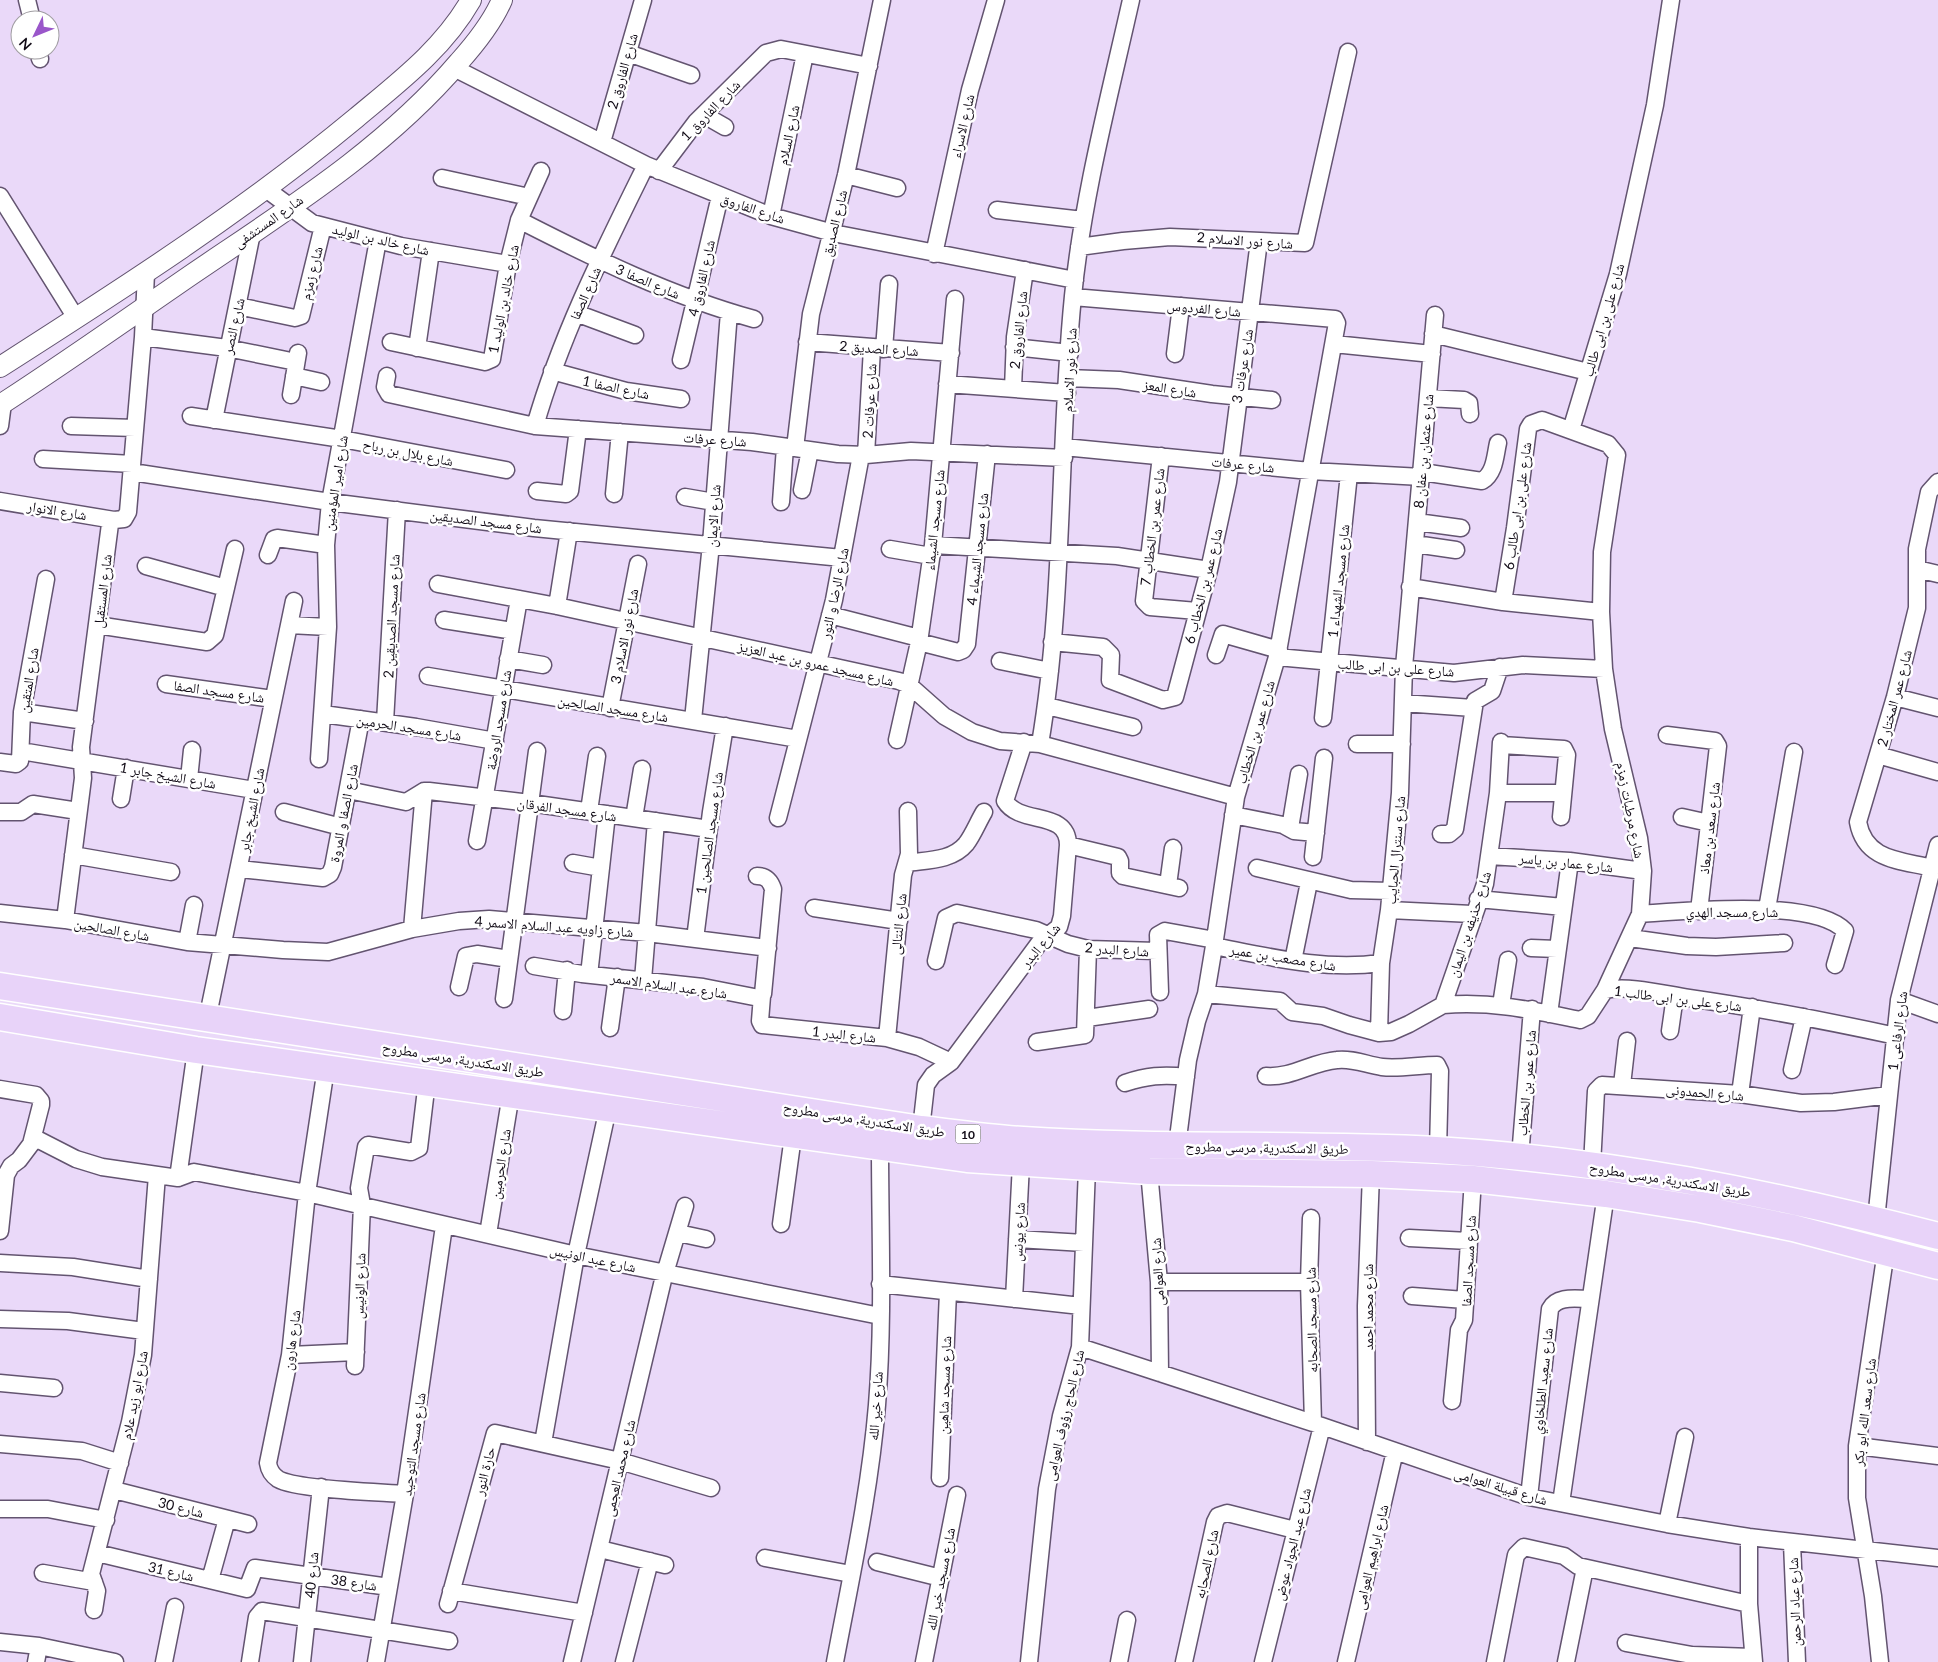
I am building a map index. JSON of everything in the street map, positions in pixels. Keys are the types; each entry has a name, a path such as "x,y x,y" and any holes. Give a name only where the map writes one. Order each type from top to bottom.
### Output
{"main road":[{"name":"طريق الاسكندرية, مرسى مطروح","path":"0,986 207,1020 921,1129 1022,1140 1177,1146 1438,1150 1601,1166 1712,1184 1876,1220 1938,1236"},
{"name":"طريق الاسكندرية, مرسى مطروح","path":"0,1018 196,1050 426,1081 793,1136 1021,1164 1150,1171 1371,1174 1472,1179 1606,1194 1709,1211 1793,1228 1938,1266"}],"street":[{"name":"شارع المستشفى","path":"0,368 146,272 266,189 422,62 454,27 471,0"},
{"name":"شارع المستشفى","path":"2,404 252,233 374,145 406,118 454,68 479,39 502,0"},
{"name":"شارع الفاروق 2","path":"602,142 643,0"},
{"name":"شارع الصديق","path":"796,448 806,342 811,314 846,175 882,0"},
{"name":"شارع الاسراء","path":"934,254 972,81 996,0"},
{"name":"شارع نور الاسلام","path":"1040,744 1047,706 1050,672 1073,297 1079,247 1083,220 1131,0"},
{"name":"شارع على بن ابى طالب","path":"1571,430 1618,274 1655,105 1671,0"},
{"name":"شارع الفاروق 1","path":"653,168 766,53 781,49 805,54"},
{"name":"شارع نور الاسلام 2","path":"1079,247 1123,240 1170,237 1302,244 1308,240 1348,52"},
{"path":"628,53 691,76"},
{"path":"805,54 869,66"},
{"name":"شارع السلام","path":"771,216 805,54"},
{"name":"شارع الفاروق","path":"454,68 653,168 771,216 832,232 934,254 1075,280"},
{"path":"704,114 725,127"},
{"name":"شارع الصفا","path":"536,426 552,372 599,260 653,168"},
{"name":"شارع خالد بن الوليد 1","path":"391,342 485,362 492,359 508,264 519,220 541,171"},
{"path":"846,175 897,188"},
{"path":"442,178 529,197"},
{"name":"شارع خالد بن الوليد","path":"266,189 303,218 323,226 378,240 508,264"},
{"path":"0,196 76,318"},
{"name":"شارع الفاروق 4","path":"681,360 720,196"},
{"path":"997,210 1083,220"},
{"name":"شارع الصفا 3","path":"519,220 599,260 695,301 754,319"},
{"name":"شارع زمزم","path":"238,306 295,318 301,316 323,226"},
{"name":"شارع النصر","path":"214,420 227,348 238,306 252,233"},
{"name":"شارع امير المؤمنين","path":"319,759 328,627 326,545 330,502 378,240"},
{"name":"شارع عرفات 3","path":"1229,462 1251,312 1259,241"},
{"path":"417,348 432,251"},
{"name":"شارع الفاروق 2","path":"1013,389 1014,347 1025,270"},
{"name":"شارع المستقبل","path":"66,920 83,771 84,721 110,524 114,520 124,519 127,516 143,337 146,272"},
{"name":"شارع عرفات 2","path":"864,455 888,284"},
{"name":"شارع الفردوس","path":"1073,297 1335,319"},
{"name":"شارع مسجد الشيماء","path":"896,740 919,640 932,550 955,299"},
{"path":"1175,354 1181,306"},
{"name":"شارع الايمان","path":"692,720 711,544 729,312"},
{"path":"576,313 635,335"},
{"name":"شارع عثمان بن عفان 8","path":"1404,667 1435,315"},
{"name":"شارع عمر بن الخطاب","path":"1177,1146 1186,1077 1197,1021 1206,994 1215,943 1236,797 1278,653 1338,323 1335,319"},
{"path":"1433,334 1588,372"},
{"path":"143,337 227,348 296,364 321,382"},
{"name":"شارع الصديق 2","path":"806,342 951,353"},
{"path":"1334,344 1432,354"},
{"path":"1014,347 1070,353"},
{"path":"291,395 296,364"},
{"name":"شارع الصفا 1","path":"552,372 626,391 681,399"},
{"name":"شارع عرفات","path":"387,376 385,387 389,394 536,426 719,440 864,455 910,451 987,454 1064,452 1161,456 1310,471 1349,474 1422,475 1482,482 1493,469 1498,442"},
{"name":"شارع المعز","path":"948,384 1013,389 1068,386 1119,380 1272,400"},
{"path":"1428,398 1464,400 1469,403 1470,414"},
{"path":"0,426 2,404"},
{"name":"شارع بلال بن رباح","path":"191,416 342,439 506,470"},
{"name":"شارع على بن ابى طالب 6","path":"1503,602 1517,519 1528,429 1535,420 1542,420 1571,430"},
{"path":"71,426 135,428"},
{"path":"537,492 566,494 570,491 578,429"},
{"path":"1410,587 1503,602 1600,612 1602,552 1617,454 1608,444 1571,430"},
{"path":"614,494 620,432"},
{"path":"796,448 802,490"},
{"path":"781,502 796,448"},
{"name":"شارع مسجد الشيماء 4","path":"919,640 958,652 963,650 967,644 987,454"},
{"name":"شارع الرضا و النور","path":"778,818 830,615 864,455"},
{"name":"شارع عمر بن الخطاب 7","path":"1161,456 1144,601 1146,605 1197,611"},
{"name":"شارع مسجد الصديقين","path":"43,459 132,468 330,502 569,531 842,558"},
{"name":"شارع عمر بن الخطاب 6","path":"1052,642 1108,650 1111,655 1110,680 1163,700 1175,697 1209,570 1221,517 1229,462"},
{"name":"شارع مسجد الشهداء 1","path":"1323,718 1349,474"},
{"name":"شارع عمر المختار 2","path":"1932,868 1878,854 1864,841 1858,822 1895,698 1917,608 1919,584 1917,549 1929,492 1938,482"},
{"path":"685,497 714,502"},
{"name":"شارع الانوار","path":"0,501 114,520"},
{"name":"شارع مسجد الصديقين 2","path":"386,722 397,510"},
{"path":"1417,522 1461,528"},
{"path":"557,606 569,531"},
{"path":"268,555 274,539 277,538 326,545"},
{"path":"1415,544 1456,550"},
{"path":"890,549 978,548 1058,552 1148,560 1209,570"},
{"path":"97,625 207,642 215,635 235,549"},
{"name":"شارع نور الاسلام 3","path":"610,708 638,564"},
{"path":"146,566 226,588"},
{"path":"1917,569 1938,574"},
{"name":"شارع المتقين","path":"21,751 22,712 46,579"},
{"name":"شارع مسجد عمرو بن عبد العزيز","path":"438,584 557,606 899,681 909,685 944,716 972,732 1000,741 1040,744 1236,797"},
{"name":"شارع مسجد الروضة","path":"477,841 519,599"},
{"name":"شارع الشيخ جابر","path":"207,1020 224,946 254,790 294,602"},
{"name":"شارع مرطبات زمزم","path":"1549,1014 1580,1020 1588,1016 1605,990 1640,914 1643,871 1640,838 1613,729 1604,669 1600,612"},
{"path":"830,615 919,640"},
{"path":"444,620 513,631"},
{"path":"289,625 328,627"},
{"name":"شارع على بن ابى طالب","path":"1216,655 1223,634 1278,653 1330,663 1454,672 1523,665 1604,669"},
{"path":"508,660 543,665"},
{"path":"1000,661 1050,672"},
{"path":"1441,834 1449,834 1455,829 1472,708 1480,696 1492,691 1500,666"},
{"name":"شارع سنترال الحبايب","path":"1379,1033 1381,963 1389,910 1400,793 1404,667"},
{"name":"شارع مسجد الصالحين","path":"428,676 798,739"},
{"name":"شارع مسجد الصفا","path":"166,684 273,699"},
{"path":"1895,698 1938,708"},
{"path":"1403,703 1472,708"},
{"path":"1047,706 1133,727"},
{"path":"22,712 84,721"},
{"name":"شارع مسجد الحرمين","path":"323,714 386,722 495,741"},
{"name":"شارع الصفا و المروة","path":"240,869 323,878 330,874 333,867 361,719"},
{"name":"شارع مسجد الصالحين 1","path":"695,939 725,726"},
{"name":"شارع سعد بن معاذ","path":"1667,735 1715,741 1718,746 1699,911"},
{"path":"1024,742 1005,801 1009,808 1018,813 1055,822 1063,828 1068,837 1068,845 1113,855 1120,861 1119,869 1124,876 1174,887 1174,848"},
{"path":"1357,744 1402,744"},
{"name":"شارع حذيفه بن اليمان","path":"1443,1006 1475,907 1485,884 1498,793 1501,744 1564,748 1566,755 1563,793"},
{"path":"189,779 192,750"},
{"path":"0,762 18,763 21,751"},
{"name":"شارع الشيخ جابر 1","path":"21,751 254,790"},
{"path":"504,999 537,751"},
{"path":"1767,909 1794,752"},
{"path":"1878,755 1938,772"},
{"path":"589,811 597,756"},
{"path":"1313,857 1324,758"},
{"path":"121,799 126,768"},
{"path":"634,818 642,769"},
{"path":"1290,828 1299,774"},
{"path":"348,790 406,802 424,791"},
{"path":"412,928 424,791"},
{"name":"شارع مسجد الفرقان","path":"424,791 530,803 709,829"},
{"path":"1498,793 1563,793 1561,817"},
{"path":"0,812 21,812 33,804 78,811"},
{"name":"شارع النتالى","path":"887,1038 899,921 906,863 909,854 908,811"},
{"path":"284,812 340,827"},
{"path":"906,863 941,859 956,852 966,844 984,812"},
{"path":"589,974 607,814"},
{"path":"1233,815 1316,833"},
{"path":"1682,817 1709,823"},
{"path":"643,980 656,822"},
{"name":"شارع البدر","path":"921,1129 926,1085 933,1075 951,1062 1040,942 1059,927 1062,916 1068,845"},
{"name":"شارع الرفاعى 1","path":"1876,1220 1899,1000 1938,845"},
{"path":"73,855 171,872"},
{"name":"شارع عمار بن ياسر","path":"1489,856 1570,861 1643,871"},
{"path":"1206,994 1280,1001 1292,1012 1323,1016 1348,1026 1379,1033 1391,1032 1410,1024 1443,1006 1467,1003 1532,1009 1549,1014 1570,861"},
{"path":"573,863 601,868"},
{"path":"1257,868 1309,882 1351,890 1391,891"},
{"path":"757,876 762,876 770,882 773,888 762,996"},
{"path":"1293,961 1309,882"},
{"path":"187,942 194,904"},
{"path":"1389,910 1475,907 1564,907"},
{"path":"814,908 899,921"},
{"name":"شارع مسجد الهدي","path":"1640,914 1767,909 1805,914 1840,926 1845,931 1835,965"},
{"name":"شارع الصالحين","path":"0,913 66,920 187,942 224,946"},
{"name":"شارع البدر 2","path":"936,961 946,918 951,914 957,913 1036,930 1068,944 1088,949 1157,951"},
{"name":"شارع زاويه عبد السلام الاسمر 4","path":"224,946 328,952 412,928 460,921 514,920 647,933 768,948"},
{"name":"شارع مصعب بن عمير","path":"1157,951 1158,934 1161,932 1293,961 1328,966 1357,967 1381,963"},
{"path":"1630,938 1706,946 1784,942"},
{"path":"1531,948 1558,949"},
{"path":"1037,1042 1082,1037 1087,1030 1088,949"},
{"path":"1157,951 1160,992"},
{"path":"459,987 466,956 477,954 509,959"},
{"path":"1501,1005 1508,960"},
{"name":"شارع عبد السلام الاسمر","path":"534,966 703,987 756,999 762,996"},
{"path":"564,1011 567,970"},
{"path":"610,1028 617,977"},
{"name":"شارع على بن ابى طالب 1","path":"1605,990 1614,988 1804,1016 1896,1036"},
{"name":"شارع البدر 1","path":"762,996 760,1022 762,1025 887,1038 919,1047 951,1062"},
{"path":"1670,1032 1675,996"},
{"path":"1899,1000 1938,1014"},
{"name":"شارع على بن ابى طالب 1","path":"1740,1094 1752,1008"},
{"path":"1087,1018 1149,1009"},
{"name":"شارع عمر بن الخطاب","path":"1520,1157 1532,1009"},
{"path":"1792,1070 1804,1016"},
{"path":"1622,1085 1627,1042"},
{"path":"178,1178 196,1050"},
{"path":"1266,1076 1292,1074 1320,1062 1338,1059 1355,1060 1383,1067 1436,1065 1440,1071 1438,1150"},
{"name":"شارع هارون","path":"326,1068 308,1193 290,1354 268,1463 269,1469 280,1481 321,1487 405,1494"},
{"path":"1125,1083 1144,1076 1165,1074 1186,1077"},
{"name":"شارع الونيس","path":"290,1354 356,1359 362,1205 359,1188 367,1145 411,1152 419,1148 426,1081"},
{"name":"شارع الحمدونى","path":"1601,1166 1596,1091 1602,1085 1740,1094 1801,1103 1834,1102 1890,1095"},
{"path":"0,1089 39,1097 41,1105 33,1137 26,1153 6,1165 0,1231"},
{"name":"شارع الحرمين","path":"488,1234 511,1094"},
{"path":"544,1443 576,1255 608,1108"},
{"path":"781,1224 793,1136"},
{"name":"شارع عبد الونيس","path":"33,1137 76,1159 102,1166 178,1178 194,1172 308,1193 576,1255 880,1316"},
{"name":"شارع خير الله","path":"835,1662 868,1486 877,1404 880,1316 880,1147"},
{"name":"شارع يونس","path":"1014,1299 1021,1164"},
{"path":"1561,1503 1606,1194 1601,1166"},
{"name":"شارع الحاج رؤوف العوامى","path":"1029,1662 1047,1489 1061,1416 1080,1347 1087,1168"},
{"name":"شارع العوامى","path":"1150,1171 1158,1282 1160,1373"},
{"name":"شارع محمد احمد","path":"1367,1442 1366,1297 1371,1174"},
{"name":"شارع ابو زيد علام","path":"94,1610 97,1591 91,1574 114,1490 143,1355 157,1175"},
{"name":"شارع مسجد الصفا","path":"1452,1401 1459,1330 1464,1320 1472,1179"},
{"name":"شارع محمد العجمى","path":"572,1662 663,1280 685,1206"},
{"name":"شارع مسجد الصحابه","path":"1311,1218 1310,1282 1318,1424"},
{"name":"شارع مسجد التوحيد","path":"376,1662 405,1494 444,1226"},
{"path":"678,1233 706,1239"},
{"path":"1409,1238 1469,1241"},
{"path":"1017,1239 1084,1243"},
{"name":"شارع سعد الله ابو بكر","path":"1880,1662 1873,1596 1864,1551 1857,1498 1857,1446 1886,1251"},
{"path":"0,1262 73,1267 149,1278"},
{"path":"1158,1282 1310,1282"},
{"path":"880,1284 1081,1306"},
{"name":"شارع مسجد شاهين","path":"940,1478 948,1292"},
{"path":"1412,1296 1465,1300"},
{"name":"شارع سعيد الطلخاوي","path":"1530,1497 1550,1309 1554,1302 1561,1299 1590,1299"},
{"path":"0,1320 68,1321 144,1330"},
{"name":"شارع قبيلة العوامى","path":"1080,1347 1318,1424 1530,1497 1667,1524 1749,1537 1938,1558"},
{"path":"0,1382 54,1388"},
{"name":"شارع عبد الجواد عوض","path":"1263,1662 1318,1424"},
{"name":"حارة النور","path":"584,1613 450,1597 494,1434 498,1433 620,1461 711,1488"},
{"path":"1667,1524 1685,1437"},
{"path":"0,1444 82,1450 120,1463"},
{"path":"1857,1446 1938,1456"},
{"name":"شارع ابراهيم العوامى","path":"1346,1662 1395,1451"},
{"name":"شارع 40","path":"302,1662 321,1487"},
{"name":"شارع 30","path":"114,1490 248,1524"},
{"name":"شارع مسجد خير الله","path":"924,1662 957,1495"},
{"path":"0,1508 48,1509 106,1520"},
{"name":"شارع الصحابه","path":"1184,1662 1215,1522 1218,1516 1228,1513 1295,1530"},
{"path":"210,1580 227,1519"},
{"path":"1626,1643 1692,1655 1753,1660 1749,1604 1749,1537"},
{"name":"شارع عباد الرحمن","path":"1792,1543 1797,1662"},
{"path":"1495,1662 1516,1555 1522,1548 1528,1547 1564,1556 1578,1566 1585,1568 1749,1604"},
{"path":"600,1549 658,1563 624,1662"},
{"name":"شارع 31","path":"97,1553 245,1588"},
{"path":"765,1558 851,1574"},
{"path":"877,1562 940,1578"},
{"name":"شارع 38","path":"245,1588 249,1587 254,1568 389,1587"},
{"path":"1566,1662 1585,1568"},
{"path":"43,1573 94,1582"},
{"path":"164,1662 175,1607"},
{"path":"250,1662 257,1617 260,1612 448,1641"},
{"path":"1119,1662 1127,1620"},
{"path":"0,1642 38,1654 115,1662"}]}
